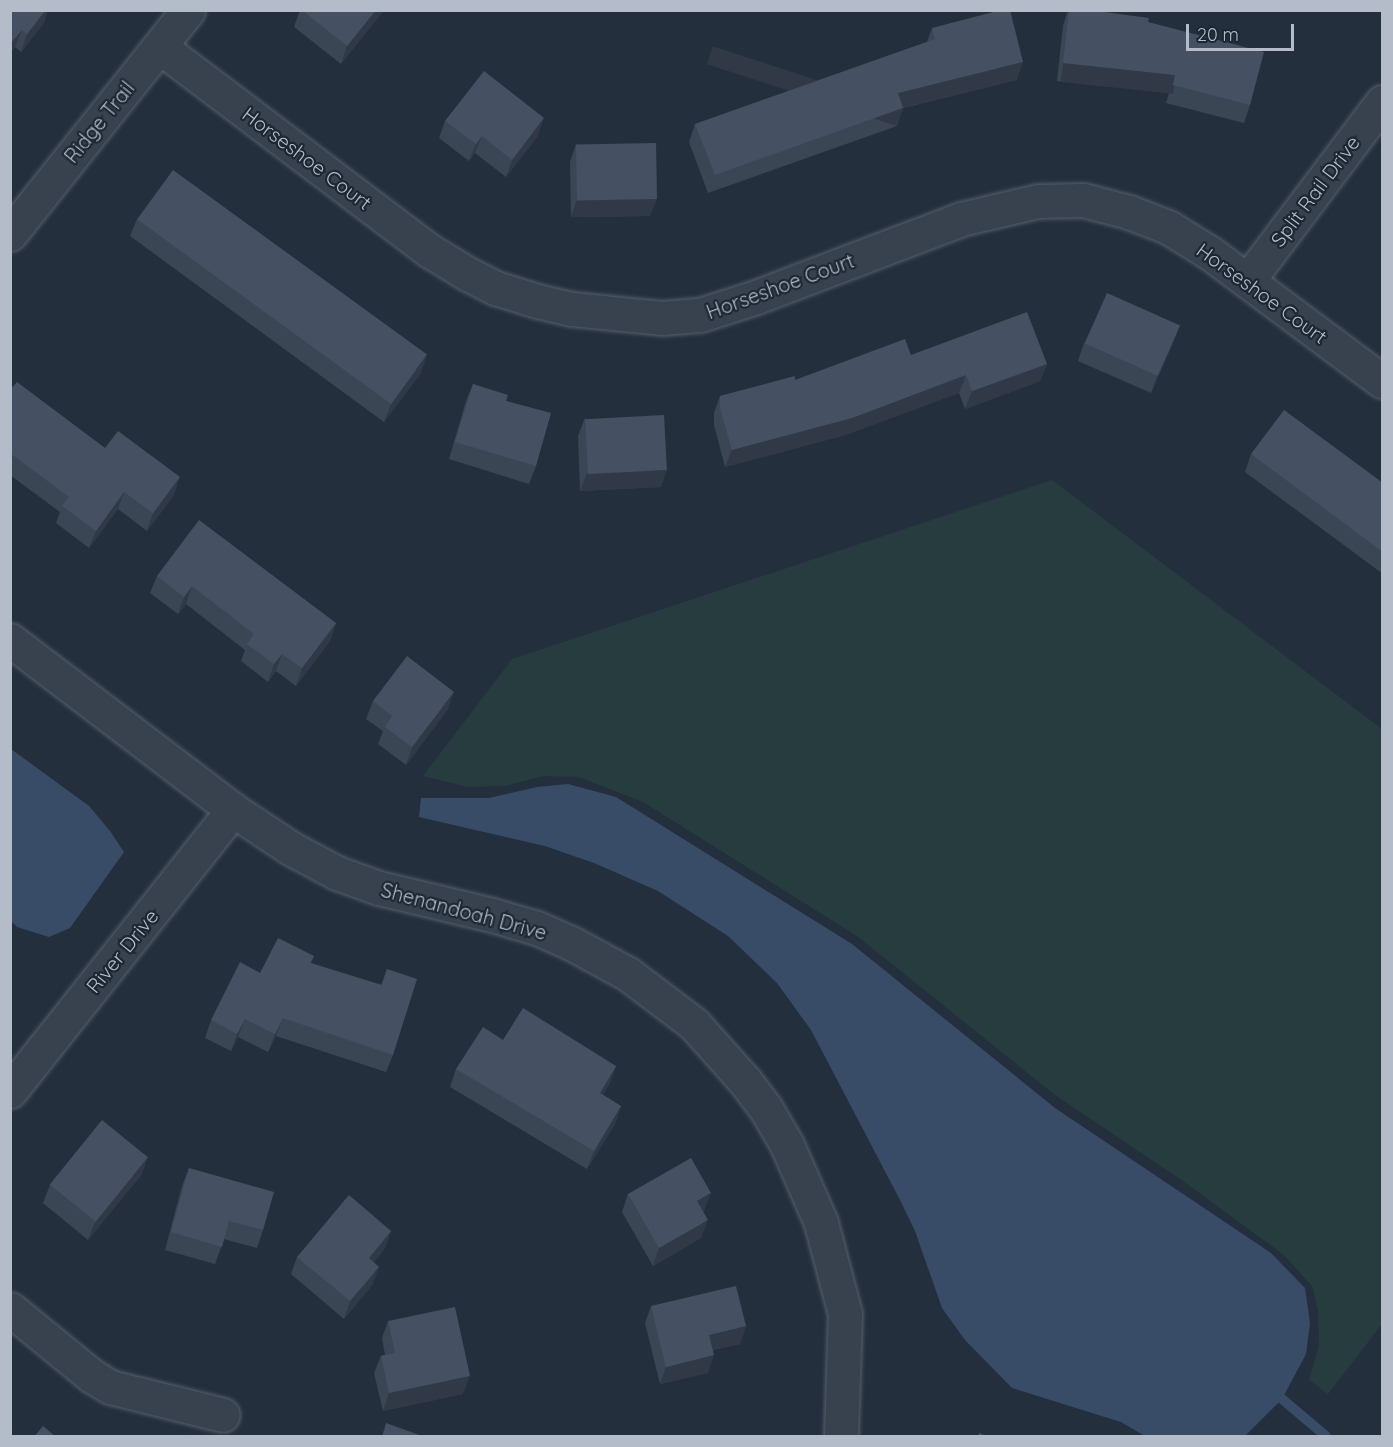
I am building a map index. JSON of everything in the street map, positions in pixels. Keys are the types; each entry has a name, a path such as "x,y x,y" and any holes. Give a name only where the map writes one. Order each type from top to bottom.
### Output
{"street":[{"name":"Ridge Trail","path":"10,234 188,10"},
{"name":"Horseshoe Court","path":"160,47 430,251 496,288 572,309 662,318 700,315 756,297 961,219 1038,201 1083,200 1129,212 1168,227 1248,280 1383,381"},
{"name":"Split Rail Drive","path":"1248,280 1383,102"},
{"name":"Shenandoah Drive","path":"10,640 233,810 292,849 337,873 379,888 503,918 571,943 628,974 694,1024 745,1081 766,1109 787,1145 820,1223 845,1314 841,1437"},
{"name":"River Drive","path":"10,1091 233,810"},
{"path":"10,1309 92,1376 110,1387 223,1415"}],"green space":[{"path":"1052,480 1382,729 1382,1324 1328,1394 1309,1380 1319,1345 1318,1311 1312,1286 1284,1255 1183,1181 1055,1095 857,936 643,802 579,777 543,776 505,786 468,787 423,776 512,659"}],"water":[{"path":"11,749 89,806 124,852 70,928 49,937 17,927 11,921"},
{"path":"568,784 616,797 852,944 1055,1108 1271,1253 1305,1288 1310,1323 1306,1354 1282,1399 1245,1436 1145,1436 1121,1422 1012,1388 965,1340 942,1308 915,1231 899,1198 811,1030 777,983 728,936 658,891 594,863 545,846 419,817 421,798 489,798 537,787"}],"building":[{"path":"10,10 46,10 27,34 22,30 10,44"},
{"path":"302,10 376,10 347,46"},
{"path":"1001,10 1010,10 1023,62 898,93 903,108 715,175 695,124 935,39 932,28"},
{"path":"1069,10 1089,10 1149,18 1148,22 1264,52 1250,105 1173,85 1175,75 1063,63"},
{"path":"484,71 544,118 512,160 482,136 476,144 445,121"},
{"path":"656,143 657,199 577,200 576,144"},
{"path":"173,170 427,355 391,404 137,219"},
{"path":"1107,293 1180,326 1158,376 1085,343"},
{"path":"1027,312 1047,364 972,391 966,375 852,418 732,450 720,408 720,396 795,376 795,380 905,339 911,355"},
{"path":"17,382 105,448 118,431 180,477 153,513 124,492 96,531 62,506 69,497 10,453 10,390"},
{"path":"473,384 508,395 506,401 551,413 536,466 455,442"},
{"path":"1284,410 1383,483 1383,552 1251,454"},
{"path":"664,415 667,470 588,474 585,419"},
{"path":"199,520 336,623 302,668 282,654 274,664 247,644 254,634 192,586 184,597 157,576"},
{"path":"407,656 454,692 412,747 385,727 392,716 373,701"},
{"path":"278,938 314,956 310,963 382,985 387,969 417,979 393,1055 283,1018 275,1034 245,1019 237,1034 211,1020 240,962 260,973"},
{"path":"523,1008 616,1066 600,1093 621,1106 594,1151 456,1069 483,1027 503,1040"},
{"path":"102,1120 148,1157 96,1222 50,1185"},
{"path":"691,1158 711,1193 697,1201 708,1220 659,1248 628,1194"},
{"path":"189,1168 274,1192 263,1230 229,1221 222,1247 171,1232"},
{"path":"349,1195 391,1231 369,1258 379,1267 350,1301 297,1257"},
{"path":"736,1286 746,1326 709,1335 714,1355 666,1367 651,1306"},
{"path":"455,1307 470,1376 389,1393 381,1356 395,1353 388,1321"},
{"path":"386,1423 425,1437 382,1437"},
{"path":"43,1426 56,1437 34,1437"},
{"path":"979,1433 990,1437 978,1437"}],"waterway":[{"path":"1282,1399 1326,1436"}]}
